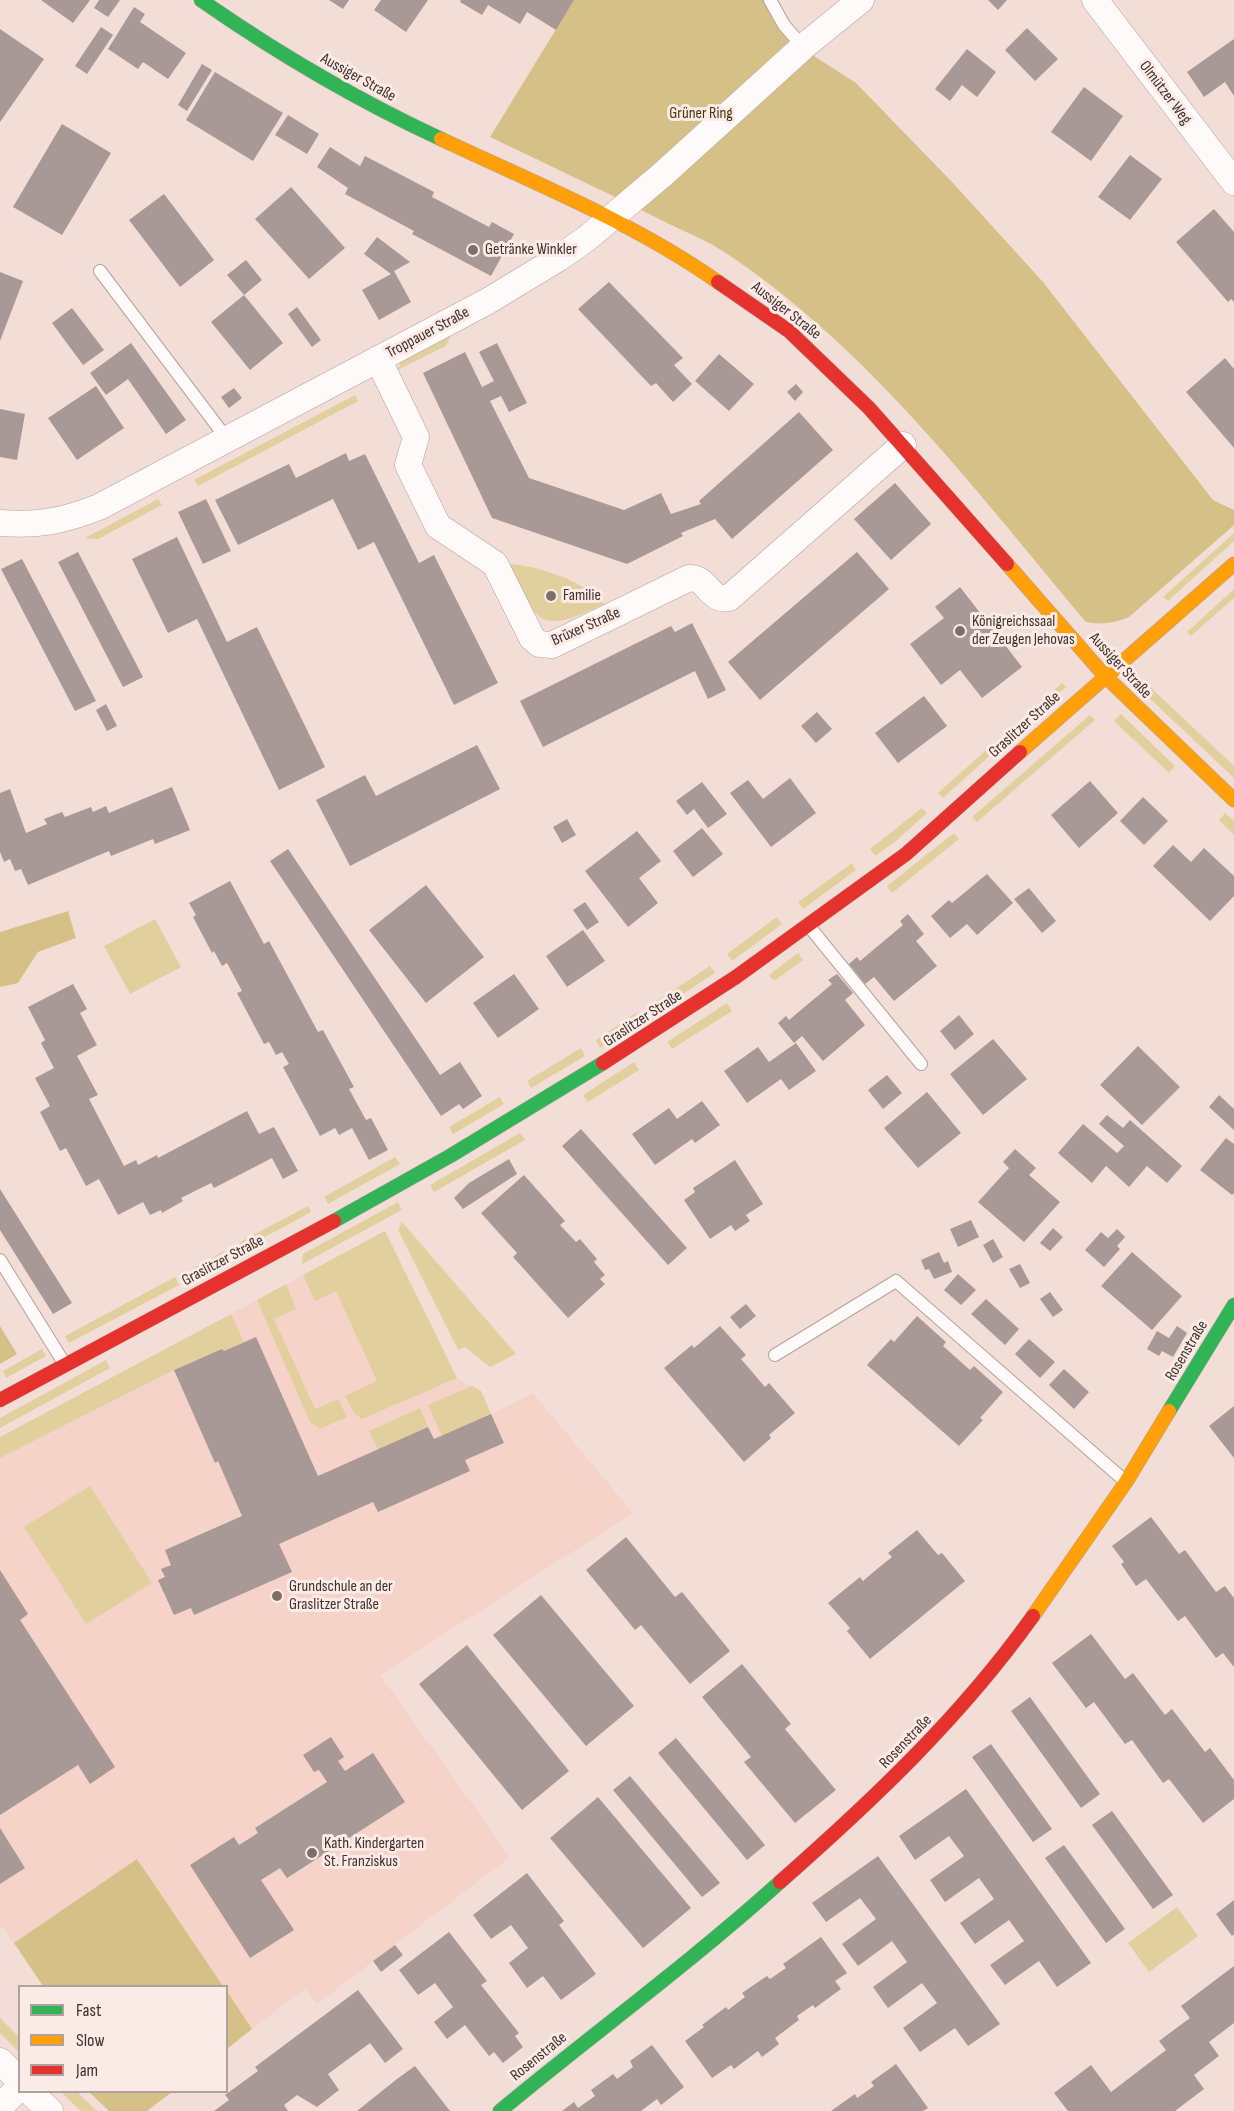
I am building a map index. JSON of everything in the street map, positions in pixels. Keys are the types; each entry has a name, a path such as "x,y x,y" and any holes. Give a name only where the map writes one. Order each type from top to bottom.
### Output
{"street":[{"name":"Aussiger Straße","path":"201,0 262,42 351,94 402,121 609,218 693,264 789,331 869,408 903,445 1105,676 1234,800"},
{"name":"Troppauer Straße","path":"0,522 27,525 69,519 99,507 488,301 586,239 662,176 803,47 861,0"},
{"name":"Olmützer Weg","path":"1098,1 1234,182"},
{"name":"Brüxer Straße","path":"378,359 416,437 408,465 438,526 495,564 532,638 539,644 552,645 689,578 702,581 714,596 721,600 729,598 903,445"},
{"name":"Graslitzer Straße","path":"0,1400 450,1156 644,1038 736,977 906,854 1234,564"},
{"name":"Rosenstraße","path":"500,2111 566,2056 727,1930 874,1798 942,1729 1004,1656 1059,1580 1126,1482 1234,1305"},
{"path":"0,2061 18,2079"},
{"path":"0,2107 18,2088"},
{"path":"32,2093 50,2111"}],"lane":[{"path":"771,0 784,25 803,47"},
{"path":"100,271 226,439"},
{"path":"808,925 921,1064"},
{"path":"0,1260 65,1365"},
{"path":"775,1355 897,1281 1126,1482"}],"shaded area":[{"path":"451,335 446,346 397,370 402,360"},
{"path":"355,395 358,401 198,486 194,480"},
{"path":"158,499 162,505 98,539 85,538"},
{"path":"1234,533 1234,541 1168,601 1163,597"},
{"path":"509,564 561,576 585,588 604,604 566,619 553,621 543,618 534,612"},
{"path":"1234,589 1234,598 1191,636 1187,632"},
{"path":"1062,683 1066,687 1018,730 1014,726"},
{"path":"1150,687 1234,766 1234,778 1144,693"},
{"path":"1121,714 1175,766 1169,773 1114,721"},
{"path":"1090,715 1095,720 977,822 972,817"},
{"path":"992,745 996,750 943,798 938,793"},
{"path":"922,808 927,813 875,856 870,849"},
{"path":"1225,813 1234,821 1234,835 1219,820"},
{"path":"954,833 959,839 892,893 887,886"},
{"path":"852,863 856,870 803,909 798,902"},
{"path":"777,917 782,924 732,961 727,954"},
{"path":"155,919 181,967 130,994 104,946"},
{"path":"798,953 803,960 774,981 769,975"},
{"path":"710,966 715,973 660,1009 655,1002"},
{"path":"727,1003 732,1011 672,1049 667,1042"},
{"path":"636,1013 641,1021 600,1048 596,1040"},
{"path":"581,1048 585,1056 531,1088 527,1081"},
{"path":"634,1062 639,1070 588,1102 583,1095"},
{"path":"500,1097 504,1104 453,1134 449,1127"},
{"path":"520,1133 525,1140 434,1192 430,1185"},
{"path":"395,1157 400,1164 328,1204 324,1197"},
{"path":"398,1202 402,1210 302,1264 303,1254"},
{"path":"308,1206 311,1212 241,1250 240,1242"},
{"path":"402,1222 516,1354 490,1367 465,1347 458,1350 398,1230"},
{"name":"Grundschule an der Graslitzer Straße","path":"385,1231 457,1378 481,1391 491,1414 533,1393 633,1513 380,1675 510,1857 317,2004 305,1989 252,2029 228,1993 228,1985 222,1985 137,1859 14,1943 3,1928 0,1929 0,1458 174,1370 222,1349 223,1351 243,1343 231,1314"},
{"path":"385,1231 457,1378 362,1419 354,1413 345,1396 377,1381 336,1291 315,1301 303,1275"},
{"path":"224,1251 228,1259 196,1276 192,1269"},
{"path":"175,1277 179,1285 69,1343 65,1336"},
{"path":"286,1284 296,1309 274,1319 315,1409 338,1399 347,1417 320,1429 310,1422 257,1300"},
{"path":"231,1314 244,1342 174,1370 0,1458 0,1437"},
{"path":"42,1349 46,1356 6,1378 3,1371"},
{"path":"106,1360 110,1368 0,1428 0,1418"},
{"path":"472,1386 481,1391 491,1414 442,1436 428,1405"},
{"path":"420,1408 428,1427 378,1450 369,1431"},
{"path":"90,1486 152,1583 86,1624 24,1527"},
{"path":"1177,1907 1198,1936 1149,1972 1128,1943"},
{"path":"0,2018 18,2036 18,2051 0,2033"},
{"path":"62,2093 78,2093 97,2111 81,2111"}],"green space":[{"name":"Grüner Ring","path":"574,0 766,0 772,17 786,38 856,83 953,183 1043,282 1213,500 1234,510 1234,525 1129,617 1108,623 1086,622 919,424 828,333 778,291 710,243 490,137"},
{"path":"68,911 76,938 38,952 18,983 0,987 0,932"},
{"path":"0,1326 17,1354 0,1364"},
{"path":"137,1859 222,1985 42,1985 14,1943"},
{"path":"228,1993 252,2029 228,2048"},
{"path":"90,2093 171,2093 147,2111 109,2111"}],"building":[{"path":"41,0 90,0 73,23"},
{"path":"99,0 120,0 108,17 94,8"},
{"path":"329,0 349,0 343,9"},
{"path":"381,0 428,0 406,32 374,10"},
{"path":"461,0 574,0 556,30 527,12 520,24 488,5 482,15 460,2"},
{"path":"988,0 1007,0 998,10"},
{"path":"134,7 145,14 140,22 186,53 168,79 143,62 138,69 108,49"},
{"path":"101,27 113,35 87,74 75,66"},
{"path":"1027,28 1058,59 1035,81 1005,50"},
{"path":"0,29 44,59 0,122"},
{"path":"1234,39 1234,96 1225,82 1204,97 1187,72"},
{"path":"967,49 996,72 977,97 962,85 950,101 935,89"},
{"path":"202,64 212,70 187,111 178,105"},
{"path":"215,72 283,113 253,161 186,120"},
{"path":"1084,87 1123,116 1091,161 1051,132"},
{"path":"288,115 319,134 307,154 275,135"},
{"path":"62,124 111,153 62,235 13,207"},
{"path":"330,147 360,166 365,156 434,192 432,197 489,227 492,222 514,234 491,276 412,234 414,231 345,194 348,188 317,167"},
{"path":"1130,155 1162,179 1130,220 1098,197"},
{"path":"291,187 345,248 309,279 255,219"},
{"path":"164,194 214,260 180,287 129,220"},
{"path":"1214,209 1234,232 1234,302 1231,299 1228,302 1176,242"},
{"path":"377,237 410,262 394,271 411,302 379,320 362,290 391,274 364,254"},
{"path":"246,260 262,280 244,295 227,275"},
{"path":"0,272 23,281 0,341"},
{"path":"609,282 683,358 674,365 692,384 673,402 656,383 651,386 578,309"},
{"path":"244,295 283,343 250,370 211,322"},
{"path":"297,307 321,340 312,347 288,314"},
{"path":"72,308 104,350 83,365 52,323"},
{"path":"131,343 186,420 166,434 128,379 106,395 90,373"},
{"path":"497,343 527,403 509,412 501,396 490,401 529,478 624,510 661,493 671,514 701,504 699,501 799,412 833,450 732,539 715,519 681,533 683,536 627,564 492,518 423,373 465,352 482,387 494,381 479,352"},
{"path":"719,354 754,384 729,411 695,381"},
{"path":"1225,358 1234,369 1234,448 1186,392"},
{"path":"796,384 803,392 795,401 787,392"},
{"path":"96,386 124,428 77,460 48,418"},
{"path":"234,388 242,398 229,408 221,397"},
{"path":"0,409 25,414 17,460 0,457"},
{"path":"346,453 349,461 365,454 419,563 434,555 498,683 454,705 374,542 358,550 333,499 238,545 215,500 289,464 296,478"},
{"path":"895,483 931,524 891,560 854,519"},
{"path":"206,499 231,551 203,564 178,512"},
{"path":"177,537 227,642 257,627 325,767 279,790 197,619 168,633 132,559"},
{"path":"78,552 143,677 123,687 58,562"},
{"path":"857,552 889,589 760,700 728,662"},
{"path":"22,559 96,701 75,711 1,569"},
{"name":"Königreichssaal der Zeugen Jehovas","path":"960,587 1022,667 982,698 960,670 941,685 910,644 944,618 935,607"},
{"path":"692,623 726,690 708,699 695,671 543,747 520,701 671,626 675,632"},
{"path":"924,696 947,726 898,763 875,733"},
{"path":"106,704 117,726 107,731 96,710"},
{"path":"817,712 832,729 816,743 801,726"},
{"path":"477,745 500,789 350,866 316,800 365,775 376,796"},
{"path":"790,778 816,813 771,847 730,793 748,780 763,799"},
{"path":"1090,781 1118,813 1079,848 1051,815"},
{"path":"702,782 727,814 708,828 694,809 687,815 676,801"},
{"path":"172,787 190,830 155,844 153,839 111,856 109,851 28,885 21,869 15,871 10,859 4,862 0,852 0,793 10,789 26,833 47,824 44,819 62,812 65,817 91,807 93,812 106,806 109,813"},
{"path":"1143,797 1168,821 1144,845 1120,821"},
{"path":"567,819 576,835 562,843 553,827"},
{"path":"702,828 723,854 693,877 673,851"},
{"path":"637,831 661,861 639,878 658,903 628,927 585,871"},
{"path":"1173,845 1191,862 1204,848 1234,876 1234,896 1210,921 1153,866"},
{"path":"288,849 440,1075 460,1062 482,1096 463,1109 459,1104 441,1116 270,861"},
{"path":"987,874 1013,903 977,935 967,924 950,938 931,916 949,900 952,903"},
{"path":"230,881 264,944 269,941 318,1032 323,1030 354,1087 349,1089 366,1120 371,1118 388,1150 369,1160 352,1128 339,1135 335,1128 320,1136 283,1067 289,1064 282,1052 276,1055 269,1042 264,1044 237,993 242,991 227,963 222,966 214,951 212,953 193,917 196,915 189,903"},
{"path":"426,885 484,957 426,1003 369,930"},
{"path":"1029,888 1056,921 1042,933 1014,899"},
{"path":"585,902 599,922 587,930 573,910"},
{"path":"908,914 924,934 916,941 937,966 894,1001 874,977 865,984 849,964 857,957 860,961 903,925 900,921"},
{"path":"583,930 605,961 567,987 546,956"},
{"path":"514,974 539,1009 498,1038 473,1003"},
{"path":"837,974 853,993 845,1000 865,1025 823,1061 802,1036 794,1043 778,1023 786,1016 789,1020 832,984 828,980"},
{"path":"73,984 87,1009 80,1013 97,1045 77,1056 98,1095 89,1099 124,1166 136,1160 138,1165 157,1155 158,1158 247,1111 259,1134 274,1127 298,1171 283,1179 272,1158 214,1188 211,1183 181,1198 183,1201 162,1213 161,1210 150,1215 143,1202 118,1215 99,1179 86,1186 66,1148 60,1151 40,1112 50,1106 35,1078 54,1068 41,1043 45,1040 28,1007"},
{"path":"959,1015 974,1034 955,1050 940,1031"},
{"path":"993,1039 1027,1079 983,1115 950,1074"},
{"path":"796,1043 816,1071 789,1090 781,1079 747,1103 724,1071 758,1047 769,1062"},
{"path":"1138,1046 1180,1087 1142,1125 1100,1085"},
{"path":"887,1075 902,1093 883,1109 868,1090"},
{"path":"927,1092 961,1133 918,1168 884,1128"},
{"path":"1219,1095 1234,1109 1234,1130 1209,1107"},
{"path":"702,1101 720,1125 695,1143 692,1139 655,1165 632,1134 669,1108 677,1119"},
{"path":"1107,1115 1123,1128 1130,1120 1182,1166 1167,1183 1147,1166 1129,1187 1106,1166 1092,1183 1058,1153 1083,1124 1117,1153 1124,1146 1099,1124"},
{"path":"581,1129 687,1248 668,1265 562,1146"},
{"path":"1226,1138 1234,1144 1234,1193 1232,1195 1200,1170"},
{"path":"1015,1149 1036,1168 1029,1175 1060,1202 1024,1242 978,1202 1009,1168 1003,1162"},
{"path":"509,1159 517,1174 463,1209 454,1198 469,1183"},
{"path":"735,1160 763,1204 746,1215 750,1221 735,1231 731,1225 710,1239 684,1200 695,1192 693,1188"},
{"path":"524,1175 565,1221 560,1225 576,1242 580,1239 597,1259 594,1262 605,1275 600,1279 605,1284 568,1318 513,1257 517,1253 481,1213"},
{"path":"0,1189 72,1303 53,1314 0,1230"},
{"path":"971,1220 979,1237 958,1247 950,1229"},
{"path":"1053,1228 1063,1237 1050,1251 1040,1243"},
{"path":"1117,1229 1125,1237 1117,1246 1120,1249 1104,1267 1085,1250 1101,1232 1108,1238"},
{"path":"993,1239 1003,1257 993,1263 983,1245"},
{"path":"939,1252 944,1263 948,1261 952,1272 934,1279 929,1269 925,1270 921,1260"},
{"path":"1132,1252 1182,1296 1152,1330 1101,1286"},
{"path":"1020,1264 1030,1283 1020,1288 1009,1269"},
{"path":"958,1274 976,1290 961,1305 944,1290"},
{"path":"1050,1292 1063,1310 1053,1317 1040,1299"},
{"path":"986,1299 1019,1329 1005,1345 971,1314"},
{"path":"746,1304 756,1316 740,1329 730,1317"},
{"path":"917,1316 946,1342 943,1346 970,1370 974,1366 1003,1392 980,1418 983,1420 959,1446 867,1365 891,1339 894,1342"},
{"path":"720,1326 746,1355 741,1359 765,1387 769,1383 795,1413 769,1435 771,1438 744,1462 664,1368 692,1345 694,1348"},
{"path":"1177,1326 1187,1333 1173,1357 1162,1351 1159,1356 1147,1349 1157,1331 1169,1338"},
{"path":"256,1337 318,1476 428,1427 434,1439 491,1414 504,1443 465,1460 470,1471 378,1512 373,1502 279,1544 292,1572 194,1615 191,1608 174,1615 158,1580 165,1577 161,1569 171,1565 165,1550 242,1516 218,1461 215,1463 174,1370"},
{"path":"1029,1339 1055,1362 1040,1378 1015,1354"},
{"path":"1064,1369 1089,1392 1074,1409 1049,1385"},
{"path":"1234,1406 1234,1458 1209,1426"},
{"path":"1151,1517 1179,1554 1185,1550 1216,1592 1225,1586 1234,1598 1234,1667 1223,1653 1216,1658 1185,1616 1178,1621 1146,1579 1136,1586 1121,1564 1124,1562 1112,1546"},
{"path":"917,1530 938,1555 942,1553 965,1581 870,1659 847,1631 850,1628 828,1603 860,1577 863,1581 892,1557 888,1553"},
{"path":"626,1537 675,1597 682,1592 730,1651 690,1684 641,1625 635,1630 586,1570"},
{"path":"0,1570 28,1614 20,1620 115,1767 90,1784 78,1765 0,1815"},
{"path":"541,1595 634,1706 586,1746 493,1635"},
{"path":"1091,1634 1125,1679 1133,1673 1165,1715 1172,1709 1205,1752 1210,1748 1234,1780 1234,1799 1203,1823 1169,1779 1163,1783 1132,1740 1125,1744 1094,1702 1086,1708 1052,1663"},
{"path":"467,1645 569,1771 522,1810 419,1684"},
{"path":"742,1664 791,1724 785,1729 836,1790 795,1823 744,1762 751,1757 702,1697"},
{"path":"1030,1697 1100,1794 1081,1808 1011,1711"},
{"path":"331,1737 344,1757 338,1761 345,1771 373,1753 405,1802 287,1878 280,1868 261,1880 294,1930 250,1958 190,1865 234,1837 239,1845 258,1833 255,1828 327,1782 319,1770 314,1772 303,1755"},
{"path":"676,1738 765,1845 747,1860 658,1753"},
{"path":"991,1744 1052,1829 1033,1842 972,1757"},
{"path":"630,1776 720,1883 702,1897 613,1790"},
{"path":"966,1789 1091,1963 1057,1987 1039,1961 1005,1985 990,1965 1024,1941 1009,1920 975,1944 960,1923 994,1899 979,1878 945,1902 930,1880 964,1856 949,1836 915,1860 899,1836"},
{"path":"598,1797 691,1908 643,1948 550,1838"},
{"path":"1112,1811 1173,1895 1153,1909 1092,1825"},
{"path":"0,1828 25,1868 0,1884"},
{"path":"1064,1845 1125,1929 1106,1943 1045,1858"},
{"path":"878,1856 1000,2024 968,2046 955,2028 920,2052 903,2028 937,2003 922,1983 888,2008 873,1987 907,1962 892,1941 858,1966 842,1944 876,1919 860,1898 826,1922 812,1903"},
{"path":"527,1873 564,1921 559,1925 596,1974 561,2000 543,1976 527,1988 509,1963 528,1948 511,1925 491,1939 473,1915"},
{"path":"1234,1900 1234,1934 1232,1936 1216,1914"},
{"path":"449,1932 487,1981 481,1985 519,2033 515,2036 523,2047 503,2063 494,2052 489,2056 465,2025 447,2039 434,2022 453,2007 435,1983 418,1995 399,1970"},
{"path":"821,1937 847,1973 835,1981 841,1989 815,2008 813,2005 797,2016 799,2020 775,2038 779,2044 762,2057 758,2051 734,2069 731,2065 712,2078 685,2041 726,2007 728,2010 745,1997 742,1993 767,1976 770,1979 786,1968 783,1964"},
{"path":"395,1945 403,1955 381,1972 373,1961"},
{"path":"1234,1966 1234,2023 1209,2042 1219,2056 1194,2075 1204,2089 1175,2111 1068,2111 1054,2093 1091,2065 1111,2092 1166,2050 1159,2041 1190,2018 1181,2006"},
{"path":"358,1990 403,2049 385,2063 370,2043 328,2074 339,2090 317,2107 297,2095 284,2105 288,2111 214,2111 229,2100 225,2095 258,2071 255,2067"},
{"path":"652,2045 684,2087 661,2105 657,2099 641,2111 562,2111 574,2102 578,2108 595,2096 591,2090 613,2074 617,2079 633,2067 630,2061"},
{"path":"896,2064 928,2108 923,2111 831,2111 855,2094 857,2098 874,2086 871,2082"},
{"path":"415,2066 450,2111 357,2111 397,2079"}],"traffic: fast":[{"path":"201,0 318,75 441,139"},
{"path":"334,1221 450,1156 603,1063"},
{"path":"1169,1411 1234,1305"},
{"path":"500,2111 676,1970 780,1882"}],"traffic: slow":[{"path":"441,139 618,222 686,260 718,282"},
{"path":"1007,564 1105,676 1234,800"},
{"path":"1020,752 1234,564"},
{"path":"1033,1616 1126,1482 1169,1411"}],"traffic: jam":[{"path":"718,282 789,331 869,408 1007,564"},
{"path":"603,1063 736,977 906,854 1020,752"},
{"path":"0,1400 334,1221"},
{"path":"780,1882 914,1757 976,1689 1033,1616"}],"place":[{"name":"Getränke Winkler","path":"473,250"},
{"name":"Familie","path":"551,596"},
{"name":"Königreichssaal der Zeugen Jehovas","path":"960,631"},
{"name":"Grundschule an der Graslitzer Straße","path":"277,1596"},
{"name":"Kath. Kindergarten St. Franziskus","path":"312,1853"}]}
